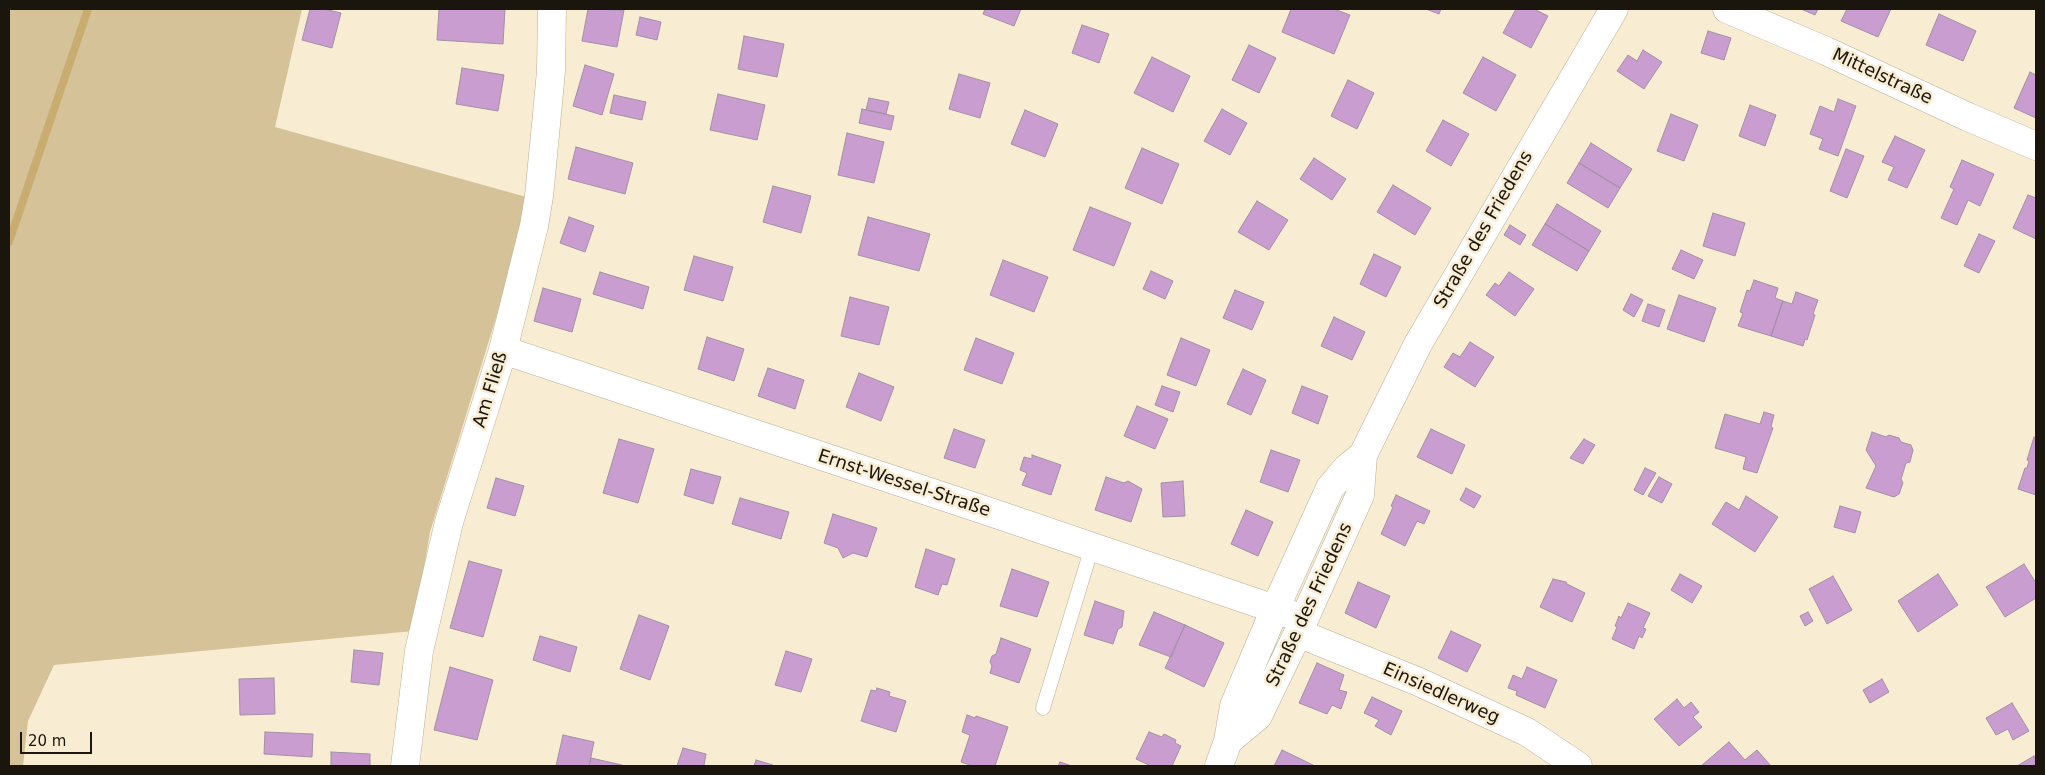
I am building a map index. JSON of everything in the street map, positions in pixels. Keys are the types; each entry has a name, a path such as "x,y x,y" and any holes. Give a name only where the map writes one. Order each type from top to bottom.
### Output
{"street":[{"name":"Am Fließ","path":"405,766 419,650 449,522 503,350 532,235 539,196 550,72 552,9"},
{"name":"Straße des Friedens","path":"1228,740 1258,716 1360,495 1363,455 1418,344 1614,9"},
{"name":"Mittelstraße","path":"1727,9 1826,51 1968,117 2036,146"},
{"name":"Ernst-Wessel-Straße","path":"503,350 1275,609 1301,626"},
{"name":"Straße des Friedens","path":"1219,766 1228,740 1234,706 1275,609 1330,488 1346,468 1363,455"},
{"name":"Einsiedlerweg","path":"1301,626 1527,732 1578,766"}],"lane":[{"path":"1044,708 1092,547"}],"shaded area":[{"path":"9,9 302,9 275,127 530,198 519,243 430,532 413,631 54,665 28,721 23,766 9,766"}],"building":[{"path":"310,9 324,9 341,13 332,48 302,40"},
{"path":"439,9 505,9 503,44 437,40"},
{"path":"588,9 624,10 617,47 582,41"},
{"path":"985,9 1021,9 1014,26 983,14"},
{"path":"1291,9 1334,9 1350,15 1334,54 1282,32"},
{"path":"1426,9 1441,9 1439,14"},
{"path":"1516,9 1534,9 1548,16 1531,48 1503,33"},
{"path":"1801,9 1818,9 1815,15"},
{"path":"1847,9 1891,9 1878,37 1841,21"},
{"path":"1939,14 1976,31 1963,61 1926,45"},
{"path":"640,17 661,22 657,40 636,35"},
{"path":"1082,25 1109,34 1099,63 1072,53"},
{"path":"1708,31 1731,38 1724,60 1701,53"},
{"path":"744,36 784,44 777,77 738,69"},
{"path":"1249,45 1276,58 1259,93 1232,80"},
{"path":"1643,50 1662,62 1644,89 1617,71 1628,55 1637,61"},
{"path":"1152,57 1190,76 1173,112 1134,93"},
{"path":"1483,57 1516,75 1496,111 1463,93"},
{"path":"585,65 614,74 602,115 573,106"},
{"path":"462,68 504,75 498,111 456,104"},
{"path":"2030,72 2036,75 2036,118 2014,108"},
{"path":"959,74 990,83 980,118 949,109"},
{"path":"1348,80 1374,93 1357,129 1331,116"},
{"path":"718,94 765,105 757,140 710,130"},
{"path":"614,95 646,102 642,120 610,113"},
{"path":"869,98 889,102 886,114 866,110"},
{"path":"1838,99 1856,106 1838,156 1819,149 1823,139 1810,134 1820,106 1834,112"},
{"path":"1750,105 1776,115 1765,146 1739,136"},
{"path":"862,109 894,116 891,130 859,123"},
{"path":"1222,109 1247,123 1230,155 1204,141"},
{"path":"1025,110 1058,124 1045,157 1011,144"},
{"path":"1671,114 1698,125 1684,161 1657,151"},
{"path":"1443,120 1469,134 1451,166 1426,151"},
{"path":"847,133 884,142 874,183 838,175"},
{"path":"1895,136 1925,150 1907,188 1888,180 1894,167 1882,162"},
{"path":"1591,143 1632,169 1620,188 1579,163"},
{"path":"576,147 633,163 625,194 568,179"},
{"path":"1142,148 1179,164 1162,204 1125,188"},
{"path":"1846,149 1864,156 1847,198 1830,191"},
{"path":"1314,158 1346,179 1332,200 1300,179"},
{"path":"1962,160 1994,174 1980,206 1968,200 1957,225 1941,218 1954,189 1950,187"},
{"path":"1579,163 1620,188 1608,208 1567,183"},
{"path":"1393,185 1431,208 1415,235 1377,212"},
{"path":"773,186 811,196 801,233 763,222"},
{"path":"2028,195 2036,198 2036,239 2013,228"},
{"path":"1257,201 1288,220 1269,250 1238,232"},
{"path":"1557,204 1601,231 1589,251 1545,224"},
{"path":"1090,207 1131,223 1114,266 1073,250"},
{"path":"1713,213 1745,223 1735,256 1703,246"},
{"path":"569,217 594,226 585,252 560,243"},
{"path":"868,217 930,234 919,271 858,255"},
{"path":"1545,224 1589,251 1577,271 1532,245"},
{"path":"1510,225 1526,235 1520,245 1504,235"},
{"path":"1979,234 1995,241 1979,273 1964,266"},
{"path":"1681,250 1703,260 1694,279 1672,269"},
{"path":"1374,254 1401,267 1386,297 1360,284"},
{"path":"694,256 733,267 723,301 684,290"},
{"path":"1003,260 1048,277 1034,312 990,295"},
{"path":"1151,271 1173,281 1165,299 1143,289"},
{"path":"600,272 649,287 643,309 593,294"},
{"path":"1509,272 1534,289 1515,316 1486,295 1495,283 1499,286"},
{"path":"1754,280 1778,288 1775,298 1783,301 1771,336 1738,326 1743,313 1740,312 1747,290 1750,291"},
{"path":"543,288 581,299 572,332 534,321"},
{"path":"1235,290 1264,302 1252,330 1223,318"},
{"path":"1796,292 1818,300 1807,340 1805,339 1803,346 1771,336 1783,301 1792,304"},
{"path":"1631,294 1643,300 1634,317 1623,310"},
{"path":"1679,295 1716,308 1704,342 1667,329"},
{"path":"850,297 889,307 879,345 841,336"},
{"path":"1648,304 1665,310 1659,327 1642,321"},
{"path":"1334,317 1365,332 1352,360 1321,346"},
{"path":"707,337 744,349 734,381 698,369"},
{"path":"976,338 1014,353 1002,384 964,370"},
{"path":"1181,338 1210,350 1196,386 1167,375"},
{"path":"1470,342 1494,357 1475,387 1444,367 1453,353 1460,357"},
{"path":"768,368 804,380 795,409 758,396"},
{"path":"1243,369 1266,380 1251,415 1227,404"},
{"path":"859,373 894,387 881,421 846,407"},
{"path":"1162,386 1180,392 1173,412 1155,405"},
{"path":"1302,386 1328,396 1318,424 1292,413"},
{"path":"1137,406 1168,419 1155,449 1124,436"},
{"path":"1764,412 1774,415 1771,427 1773,428 1757,473 1743,469 1746,457 1715,448 1725,414 1760,424"},
{"path":"954,429 985,440 975,468 944,458"},
{"path":"1431,429 1465,445 1452,474 1417,457"},
{"path":"1872,432 1886,437 1889,435 1899,438 1901,442 1911,445 1913,450 1910,462 1906,463 1899,494 1894,497 1866,488 1876,466 1866,450"},
{"path":"2034,437 2036,438 2036,495 2018,489 2025,468 2027,468 2029,461 2027,460"},
{"path":"619,439 654,449 638,503 603,493"},
{"path":"1584,439 1595,445 1583,464 1570,458"},
{"path":"1271,450 1300,460 1288,492 1260,482"},
{"path":"1032,455 1061,465 1051,495 1022,485 1027,473 1020,470 1024,457 1032,459"},
{"path":"1645,468 1656,473 1643,495 1634,490"},
{"path":"691,469 721,477 713,504 684,495"},
{"path":"1106,477 1124,483 1128,481 1142,489 1131,522 1095,510"},
{"path":"1659,477 1672,484 1662,503 1648,496"},
{"path":"496,478 524,486 515,516 487,508"},
{"path":"1183,481 1185,516 1163,517 1161,483"},
{"path":"1466,488 1481,496 1474,508 1460,500"},
{"path":"1396,495 1430,511 1424,524 1417,521 1405,546 1381,534 1393,507 1391,506"},
{"path":"1746,496 1778,517 1755,552 1712,524 1726,502 1739,510"},
{"path":"740,498 789,512 781,539 732,524"},
{"path":"1840,506 1861,512 1855,533 1834,527"},
{"path":"1246,510 1273,522 1258,556 1231,544"},
{"path":"833,514 877,528 867,557 853,553 843,558 838,548 824,543"},
{"path":"926,549 955,559 947,585 942,584 938,595 915,587"},
{"path":"469,561 502,570 483,637 450,628"},
{"path":"2024,564 2036,583 2036,598 2005,617 1986,587"},
{"path":"1012,569 1049,582 1037,617 1000,606"},
{"path":"1680,574 1702,586 1692,603 1671,590"},
{"path":"1938,574 1958,605 1918,632 1898,601"},
{"path":"1833,576 1852,610 1827,624 1809,589"},
{"path":"1553,579 1566,582 1585,593 1572,622 1540,607"},
{"path":"1358,582 1390,596 1376,628 1345,613"},
{"path":"1095,601 1124,611 1122,627 1118,629 1113,644 1084,635"},
{"path":"1628,603 1650,613 1643,628 1646,629 1642,638 1639,636 1634,649 1612,639 1619,616 1621,618"},
{"path":"1154,612 1185,625 1171,657 1139,645"},
{"path":"1808,612 1813,621 1805,626 1800,616"},
{"path":"639,615 669,626 650,680 620,669"},
{"path":"1185,625 1224,643 1204,687 1165,668"},
{"path":"1451,631 1481,645 1467,672 1438,658"},
{"path":"540,636 577,647 570,672 533,660"},
{"path":"1001,638 1031,649 1019,683 990,673 992,666 990,662 992,656 996,654"},
{"path":"354,650 383,653 379,685 351,682"},
{"path":"786,651 812,659 801,692 775,685"},
{"path":"1317,663 1344,675 1339,690 1347,692 1341,709 1332,705 1327,714 1299,703"},
{"path":"450,667 493,680 477,740 434,730"},
{"path":"1527,667 1557,680 1545,708 1516,695 1517,691 1508,688 1513,675 1522,679"},
{"path":"274,678 275,714 240,715 239,679"},
{"path":"1882,679 1889,692 1870,703 1863,690"},
{"path":"877,688 890,692 889,696 906,701 896,732 861,721 871,690 876,691"},
{"path":"1372,697 1402,711 1391,735 1375,726 1379,720 1364,713"},
{"path":"1677,699 1684,708 1691,702 1699,712 1693,717 1702,727 1679,746 1654,719"},
{"path":"2012,703 2029,731 2013,740 2008,729 1996,735 1986,718"},
{"path":"967,715 975,718 976,716 1008,727 995,766 973,766 961,762 970,735 962,732"},
{"path":"265,732 313,734 312,757 264,754"},
{"path":"1149,732 1162,737 1164,734 1176,740 1175,743 1181,746 1172,766 1151,766 1136,759"},
{"path":"563,735 594,742 589,766 556,766"},
{"path":"1729,742 1745,760 1757,750 1771,766 1701,766"},
{"path":"683,748 706,754 704,765 708,766 677,766"},
{"path":"1282,750 1315,766 1274,766"},
{"path":"331,752 370,754 370,766 331,766"},
{"path":"2034,756 2036,766 2017,766"},
{"path":"591,758 622,765 622,766 589,766"},
{"path":"756,760 773,765 773,766 754,766"},
{"path":"1060,762 1072,766 1058,766"}],"waterway":[{"path":"9,242 88,9"}]}
